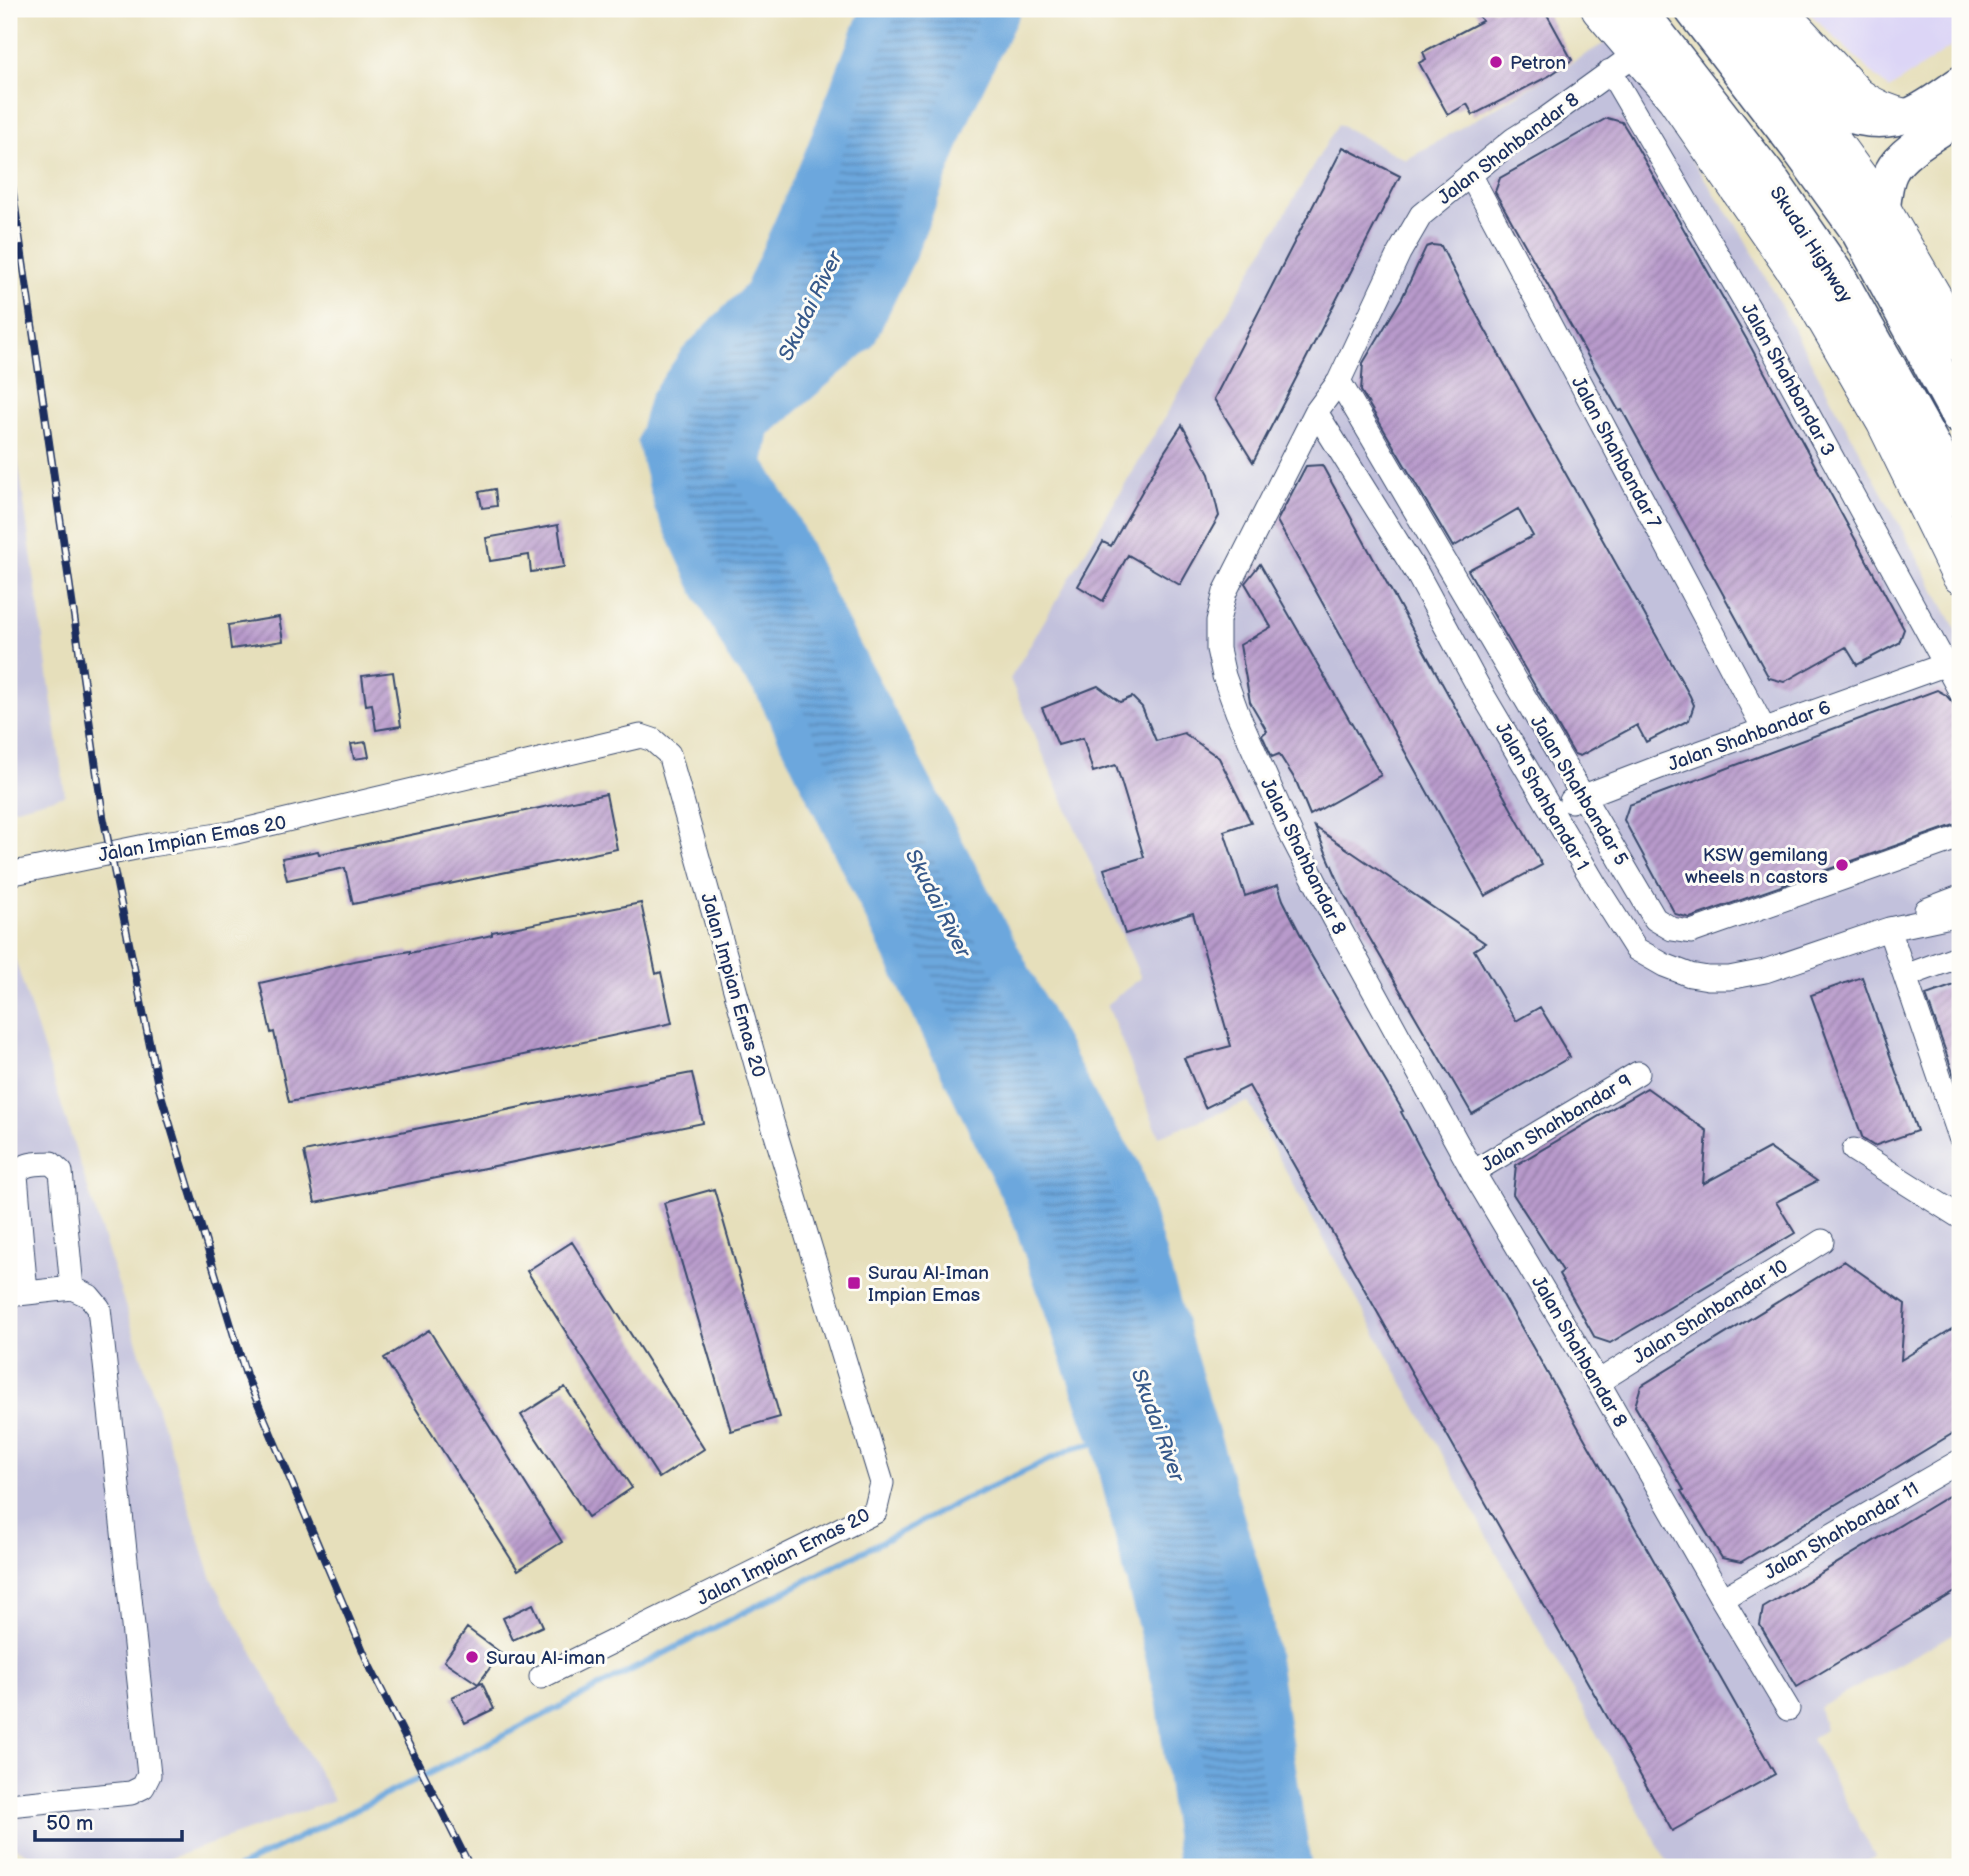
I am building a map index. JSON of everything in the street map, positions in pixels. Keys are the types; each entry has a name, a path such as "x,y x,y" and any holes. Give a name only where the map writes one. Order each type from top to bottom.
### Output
{"highway":[{"name":"Skudai Highway","path":"1636,9 1773,185 1837,278 1960,498"},
{"path":"1694,9 1859,229 1960,415"}],"main road":[{"path":"1600,9 1624,61 1675,97 1808,289 1885,422 1960,575"},
{"path":"1727,9 1799,96 1883,211 1960,344"},
{"path":"1799,96 1851,117 1872,122 1886,121 1909,114 1960,83"},
{"path":"1851,117 1877,137 1895,138 1960,100"},
{"path":"1883,211 1886,183 1892,169 1904,156 1960,117"}],"street":[{"path":"1760,9 1820,84 1851,117"},
{"path":"1781,9 1859,93 1884,108 1909,114"},
{"name":"Jalan Shahbandar 8","path":"1624,61 1514,139 1421,215 1399,253 1339,381 1316,412 1225,592 1219,621 1218,649 1237,712 1293,839 1334,918 1473,1172 1788,1709"},
{"name":"Jalan Shahbandar 3","path":"1624,61 1767,339 1960,691"},
{"name":"Jalan Shahbandar 7","path":"1470,174 1763,729"},
{"name":"Jalan Shahbandar 5","path":"1339,381 1655,919 1672,929 1691,932 1960,837"},
{"name":"Jalan Shahbandar 1","path":"1316,412 1418,575 1479,688 1596,887 1636,949 1664,965 1690,975 1729,978 1765,971 1889,929 1960,914"},
{"name":"Jalan Shahbandar 6","path":"1552,810 1763,729 1947,664"},
{"name":"Jalan Impian Emas 20","path":"9,874 136,848 232,833 641,736 653,740 669,754 773,1125 882,1483 875,1512 541,1677"},
{"name":"Jalan Shahbandar 1","path":"1889,929 1926,910 1960,897"},
{"path":"1889,929 1960,1136"},
{"path":"1905,975 1960,956"},
{"name":"Jalan Shahbandar 9","path":"1473,1172 1638,1073"},
{"path":"1854,1150 1960,1217"},
{"path":"9,1805 131,1793 143,1787 149,1775 99,1308 89,1296 72,1288 17,1294 16,1175 25,1165 51,1163 61,1172 72,1288"},
{"name":"Jalan Shahbandar 10","path":"1598,1382 1822,1241"},
{"name":"Jalan Shahbandar 11","path":"1722,1599 1960,1461"}],"shaded area":[{"path":"1805,9 1960,9 1960,41 1889,89"},
{"path":"1610,40 1741,232 1960,637 1960,1630 1819,1708 1825,1730 1812,1738 1875,1856 1856,1867 1670,1867 1248,1102 1159,1136 1107,1004 1141,978 1010,679 1338,124 1406,160"},
{"path":"9,396 65,795 9,810"},
{"path":"9,956 14,956 212,1579 334,1800 146,1867 54,1867 9,1844"}],"water":[{"name":"Skudai River","path":"879,9 1003,9 957,104 899,252 859,335 753,426 746,465 779,518 818,601 1084,1110 1123,1169 1253,1607 1294,1867 1196,1867 1174,1700 1111,1450 1029,1215 771,685 746,654 707,582 671,503 655,442 666,403 696,360 761,294 821,158"}],"building":[{"name":"Petron","path":"1475,9 1544,9 1572,60 1549,76 1473,115 1467,104 1448,115 1419,63 1426,59 1423,52 1482,21"},
{"path":"1607,118 1622,122 1630,135 1747,340 1904,629 1899,643 1857,665 1846,647 1784,682 1769,678 1622,410 1619,411 1495,192 1500,178"},
{"path":"1343,147 1400,176 1253,462 1214,399"},
{"path":"1441,246 1694,705 1689,720 1646,742 1637,725 1580,756 1574,754 1468,570 1533,536 1518,509 1453,547 1361,391 1363,363 1402,298 1426,247"},
{"path":"1182,425 1209,474 1219,516 1180,585 1128,555 1103,601 1078,586 1103,542 1111,546"},
{"path":"1322,465 1542,865 1485,896 1277,521 1306,466"},
{"path":"495,489 497,506 482,508 479,492"},
{"path":"558,525 564,567 531,572 529,555 490,561 486,538"},
{"path":"1260,564 1381,775 1310,815 1296,781 1279,754 1272,757 1262,735 1267,731 1250,702 1240,645 1271,627 1245,583"},
{"path":"279,617 283,641 231,649 228,625"},
{"path":"393,672 401,726 376,730 372,704 366,705 362,676"},
{"path":"1098,686 1120,702 1132,697 1142,707 1156,741 1184,733 1219,758 1251,822 1224,831 1245,896 1278,885 1311,955 1403,1111 1401,1112 1423,1154 1775,1774 1672,1831 1249,1086 1205,1108 1184,1058 1231,1046 1193,913 1125,934 1104,869 1144,857 1116,765 1093,772 1083,738 1058,745 1042,708"},
{"path":"1937,690 1953,703 1960,724 1960,823 1690,918 1675,914 1624,820 1629,805"},
{"path":"366,742 369,757 354,759 351,744"},
{"path":"606,794 617,849 353,904 345,868 287,880 282,858 318,851 319,854"},
{"path":"1315,827 1485,943 1474,950 1516,1021 1540,1007 1570,1057 1472,1114 1344,894"},
{"path":"641,903 656,974 661,972 672,1023 289,1102 260,983 354,961 410,953 492,935 492,932"},
{"path":"1862,977 1917,1131 1874,1146 1863,1139 1811,995"},
{"path":"1960,983 1960,1090 1959,1090 1926,995"},
{"path":"692,1073 703,1123 315,1203 304,1152"},
{"path":"1647,1088 1707,1131 1703,1184 1769,1148 1817,1181 1776,1202 1795,1233 1610,1343 1595,1338 1559,1274 1563,1271 1513,1194 1516,1165"},
{"path":"714,1189 780,1417 731,1431 664,1203"},
{"path":"572,1242 704,1449 659,1478 527,1271"},
{"path":"1844,1261 1905,1304 1901,1360 1960,1324 1960,1429 1741,1562 1722,1558 1681,1491 1684,1490 1635,1406 1641,1386"},
{"path":"429,1330 562,1542 518,1570 384,1358"},
{"path":"565,1387 632,1488 588,1517 521,1415"},
{"path":"1960,1489 1960,1589 1797,1687 1760,1625 1763,1608"},
{"path":"533,1604 543,1626 513,1640 503,1618"},
{"name":"Surau Al-iman","path":"467,1628 501,1653 478,1684 444,1661"},
{"path":"482,1683 494,1709 465,1723 452,1697"}],"waterway":[{"path":"879,9 821,158 761,294 696,360 666,403 655,442 671,503 707,582 746,654 771,685 1029,1215 1103,1428"},
{"path":"1003,9 957,104 899,252 859,335 753,426 746,465 779,518 818,601 1084,1110 1123,1169 1253,1607 1294,1867"},
{"path":"239,1867 450,1763 963,1500 1074,1448 1113,1439"},
{"path":"1111,1450 1174,1700 1196,1867"}],"railway":[{"path":"9,165 103,816 158,1085 246,1375 369,1665 470,1867"}],"place":[{"name":"Petron","path":"1496,62"},
{"name":"KSW gemilang wheels n castors","path":"1842,865"},
{"name":"Surau Al-Iman Impian Emas","path":"854,1283"},
{"name":"Surau Al-iman","path":"472,1657"}]}
